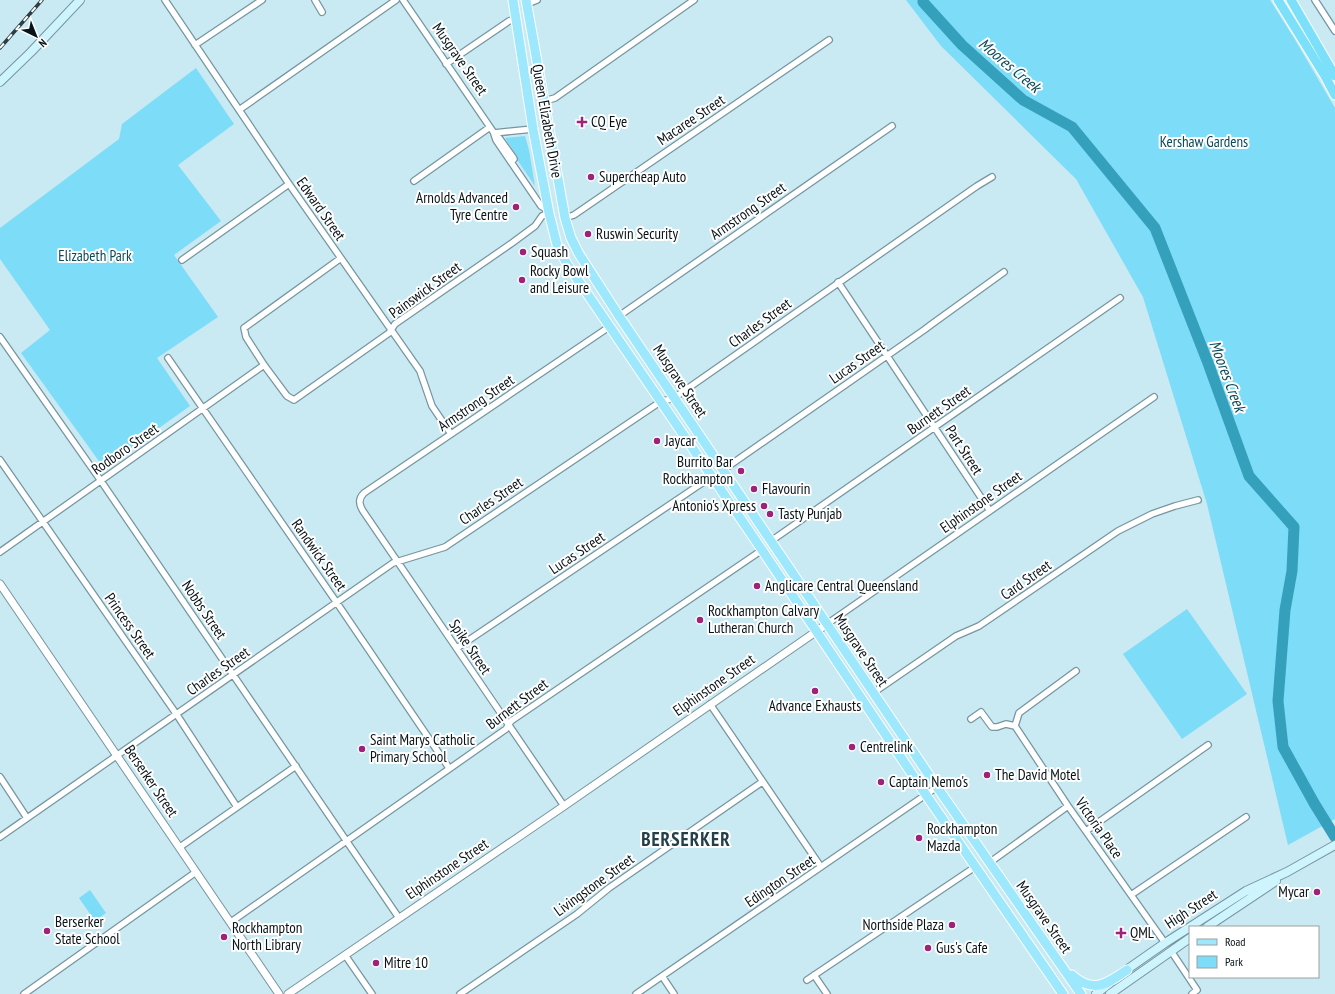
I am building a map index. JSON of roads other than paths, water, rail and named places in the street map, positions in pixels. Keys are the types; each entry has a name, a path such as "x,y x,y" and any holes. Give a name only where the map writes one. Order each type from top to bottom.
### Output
{"highway":[{"path":"1278,0 1325,76 1335,95"},
{"path":"1291,0 1335,76"}],"main road":[{"path":"0,82 31,52 80,0"},
{"name":"Queen Elizabeth Drive","path":"513,0 533,129 548,212 557,245"},
{"name":"Queen Elizabeth Drive","path":"527,2 565,218 571,238"},
{"name":"Musgrave Street","path":"571,238 619,316 873,693 989,863 1081,994"},
{"name":"Musgrave Street","path":"557,245 566,264 762,550 815,632 1063,994"},
{"name":"High Street","path":"1191,926 1246,891 1290,870 1335,844"},
{"name":"High Street","path":"1209,926 1290,870"},
{"name":"High Street","path":"1096,994 1127,970 1189,927"},
{"name":"High Street","path":"1110,994 1189,939"},
{"path":"1053,955 1079,982 1090,986 1098,986 1111,981 1127,970"}],"street":[{"name":"Edward Street","path":"165,0 289,184 420,371 432,406 451,434"},
{"path":"195,45 262,0"},
{"path":"315,0 322,12"},
{"path":"239,110 396,0"},
{"name":"Musgrave Street","path":"403,0 490,127 496,140 541,206 548,212"},
{"path":"527,2 537,0"},
{"path":"544,101 555,98 694,0"},
{"path":"1315,0 1335,32"},
{"path":"446,64 507,22 516,19"},
{"name":"Macaree Street","path":"565,218 574,215 829,40"},
{"name":"Armstrong Street","path":"619,316 892,126"},
{"path":"414,181 490,127"},
{"path":"494,133 533,129"},
{"name":"Charles Street","path":"0,837 337,602 394,564 445,547 660,402 674,398 838,282 992,177"},
{"path":"182,260 289,184"},
{"name":"Painswick Street","path":"264,365 287,396 294,400 389,334 395,324 512,244 535,226 542,216 548,212"},
{"path":"264,365 246,337 244,328 341,258"},
{"name":"Lucas Street","path":"723,470 887,356 1004,272"},
{"name":"Part Street","path":"838,282 990,511"},
{"name":"Burnett Street","path":"771,541 1120,298"},
{"name":"Armstrong Street","path":"360,500 364,493 609,327"},
{"name":"Nobbs Street","path":"0,337 101,481 399,918"},
{"name":"Randwick Street","path":"168,358 337,602 449,768"},
{"name":"Rodboro Street","path":"0,552 264,365"},
{"name":"Elphinstone Street","path":"288,994 564,806 1154,397"},
{"name":"Princess Street","path":"0,460 177,715 237,807"},
{"name":"Lucas Street","path":"457,648 711,476"},
{"name":"Spike Street","path":"360,500 363,510 564,806"},
{"name":"Card Street","path":"873,693 956,636 979,626 1118,531 1152,514 1198,500"},
{"name":"Burnett Street","path":"231,922 506,729 511,721 762,550"},
{"name":"Berserker Street","path":"0,584 280,994"},
{"path":"971,719 981,712 992,727 1006,724 1015,726 1019,713 1076,671"},
{"path":"710,704 821,867"},
{"name":"Victoria Place","path":"1015,726 1068,806 1165,943"},
{"path":"1086,831 1208,744"},
{"path":"180,847 296,766"},
{"path":"0,777 28,818"},
{"name":"Livingstone Street","path":"460,994 577,914 609,888 762,782"},
{"name":"Edington Street","path":"636,994 937,787"},
{"path":"989,863 1068,806"},
{"path":"1131,895 1246,817"},
{"path":"807,980 975,867"},
{"path":"24,994 196,872"},
{"path":"1232,899 1238,907"},
{"path":"1171,951 1197,990 1192,994"},
{"path":"345,955 372,994"},
{"path":"814,975 827,994"},
{"path":"662,976 674,994"}],"waterway":[{"name":"Moores Creek","path":"923,0 923,2 962,45 1023,100 1072,127 1155,228 1208,363 1249,476 1294,527 1292,571 1285,610 1278,701 1283,747 1335,837"}],"railway":[{"path":"0,48 42,0"}],"place":[{"name":"CQ Eye","path":"582,122"},
{"name":"Supercheap Auto","path":"591,177"},
{"name":"Arnolds Advanced Tyre Centre","path":"516,207"},
{"name":"Ruswin Security","path":"588,234"},
{"name":"Squash","path":"523,252"},
{"name":"Rocky Bowl and Leisure","path":"522,280"},
{"name":"Jaycar","path":"657,441"},
{"name":"Burrito Bar Rockhampton","path":"741,471"},
{"name":"Flavourin","path":"754,489"},
{"name":"Antonio's Xpress","path":"764,506"},
{"name":"Tasty Punjab","path":"770,514"},
{"name":"Anglicare Central Queensland","path":"757,586"},
{"name":"Rockhampton Calvary Lutheran Church","path":"700,620"},
{"name":"Advance Exhausts","path":"815,691"},
{"name":"Centrelink","path":"852,747"},
{"name":"Saint Marys Catholic Primary School","path":"362,749"},
{"name":"The David Motel","path":"987,775"},
{"name":"Captain Nemo's","path":"881,782"},
{"name":"Rockhampton Mazda","path":"919,838"},
{"name":"Mycar","path":"1317,892"},
{"name":"Northside Plaza","path":"952,925"},
{"name":"Berserker State School","path":"47,931"},
{"name":"QML","path":"1121,933"},
{"name":"Rockhampton North Library","path":"224,937"},
{"name":"Gus's Cafe","path":"928,948"},
{"name":"Mitre 10","path":"376,963"}],"district":[{"name":"BERSERKER","path":"686,839"}],"park label":[{"name":"Kershaw Gardens","path":"1204,142"},
{"name":"Elizabeth Park","path":"95,256"}]}
